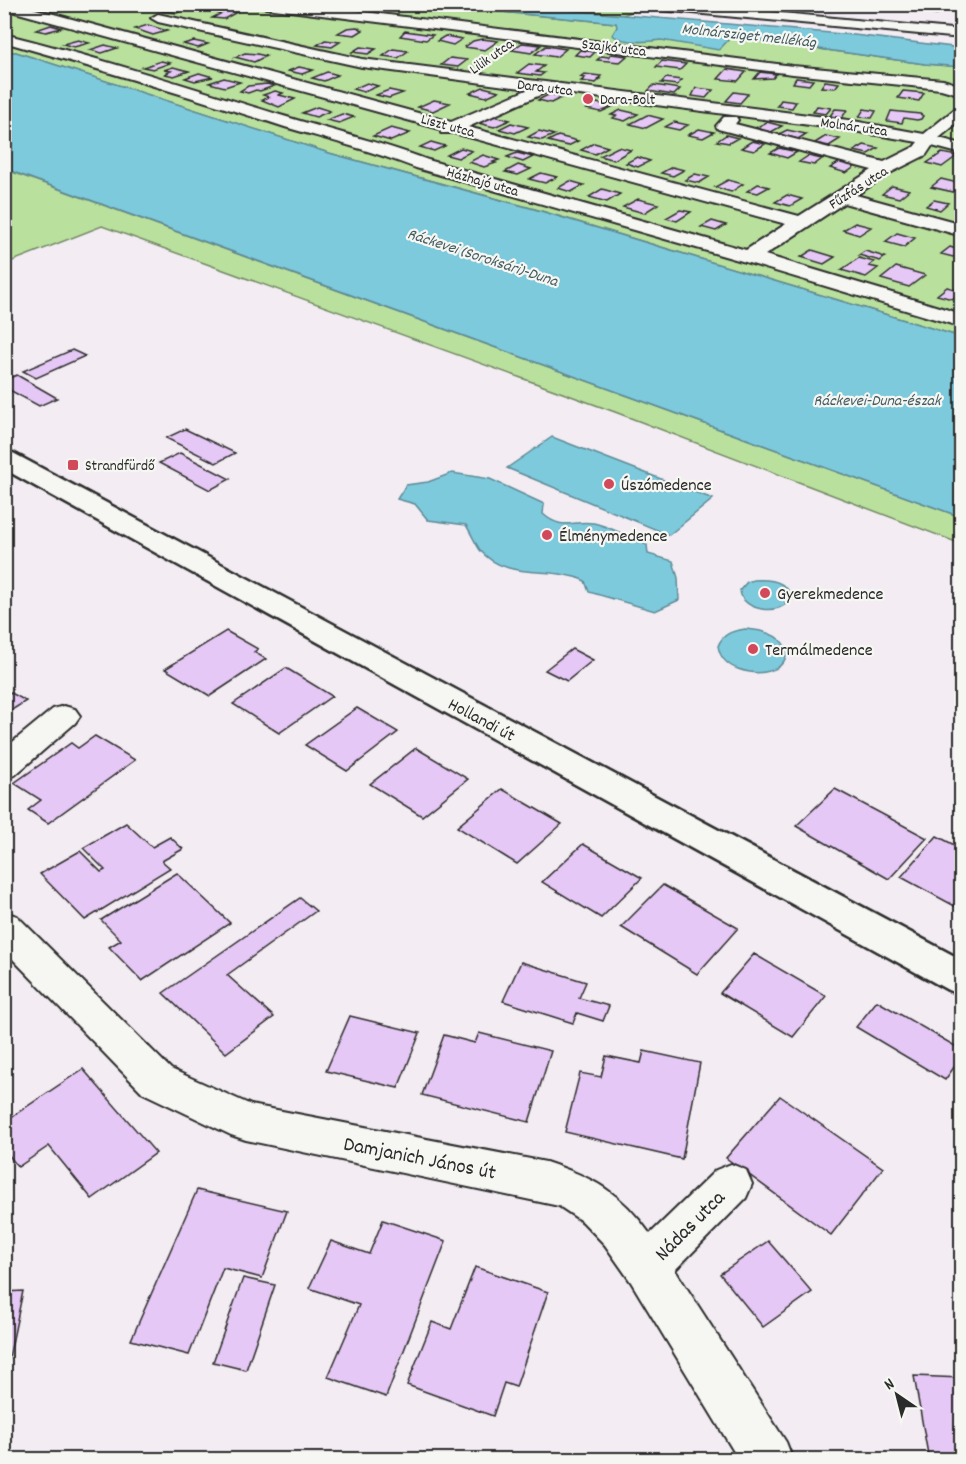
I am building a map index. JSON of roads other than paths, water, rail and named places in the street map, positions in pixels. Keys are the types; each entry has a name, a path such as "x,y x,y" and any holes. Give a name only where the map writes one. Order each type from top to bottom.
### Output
{"street":[{"path":"951,4 962,6"},
{"name":"Liszt utca","path":"4,5 454,126 802,223"},
{"path":"224,33 271,5"},
{"name":"Szajkó utca","path":"271,5 793,70 943,85 961,91"},
{"path":"662,5 962,34"},
{"name":"Dara utca","path":"158,18 362,63 751,113"},
{"path":"372,32 391,20"},
{"name":"Lilik utca","path":"500,49 519,36"},
{"name":"Házhajó utca","path":"4,38 113,68 434,167 749,257 962,321"},
{"path":"334,55 353,44"},
{"path":"113,68 173,50"},
{"path":"637,66 652,52"},
{"name":"Lilik utca","path":"462,76 481,63"},
{"path":"793,70 751,113 728,121 724,126 886,168"},
{"path":"606,94 622,80"},
{"path":"394,153 545,88"},
{"path":"272,117 334,94"},
{"name":"Fűzfás utca","path":"749,257 886,168 920,151 933,134 962,111"},
{"name":"Molnár utca","path":"751,113 891,132 962,149"},
{"path":"842,197 962,230"},
{"name":"Hollandi út","path":"4,458 962,979"},
{"path":"4,766 64,716"},
{"name":"Damjanich János út","path":"4,926 157,1081 246,1122 546,1182 573,1191 598,1208 621,1230 647,1267 768,1460"},
{"name":"Nádas utca","path":"647,1267 731,1184"}],"water":[{"name":"Molnársziget mellékág","path":"427,5 508,5 854,35 961,48 961,67 756,40 742,35 732,36 719,50 661,40 629,41 612,35 617,27 616,23"},
{"name":"Ráckevei-Duna-észak","path":"4,52 16,52 329,153 534,209 961,337 961,517 5,169"},
{"name":"Úszómedence","path":"552,437 713,499 669,535 507,468"},
{"name":"Élménymedence","path":"452,473 490,479 544,504 543,514 556,522 599,524 647,545 648,554 673,561 678,578 679,600 655,611 589,592 585,581 572,576 516,570 503,566 491,560 480,550 466,525 428,520 415,504 397,499 406,485 428,482"},
{"name":"Gyerekmedence","path":"771,580 781,584 786,587 791,597 780,607 763,609 754,607 742,597 740,590 747,582"},
{"name":"Termálmedence","path":"745,629 766,633 779,639 786,648 786,657 780,665 770,671 756,673 738,669 725,660 720,654 718,646 720,642 729,633"}],"place":[{"name":"Dara-Bolt","path":"588,99"},
{"name":"Strandfürdő","path":"73,465"},
{"name":"Úszómedence","path":"609,484"},
{"name":"Élménymedence","path":"547,535"},
{"name":"Gyerekmedence","path":"765,593"},
{"name":"Termálmedence","path":"753,649"}],"water label":[{"name":"Ráckevei (Soroksári)-Duna","path":"483,256"}]}
